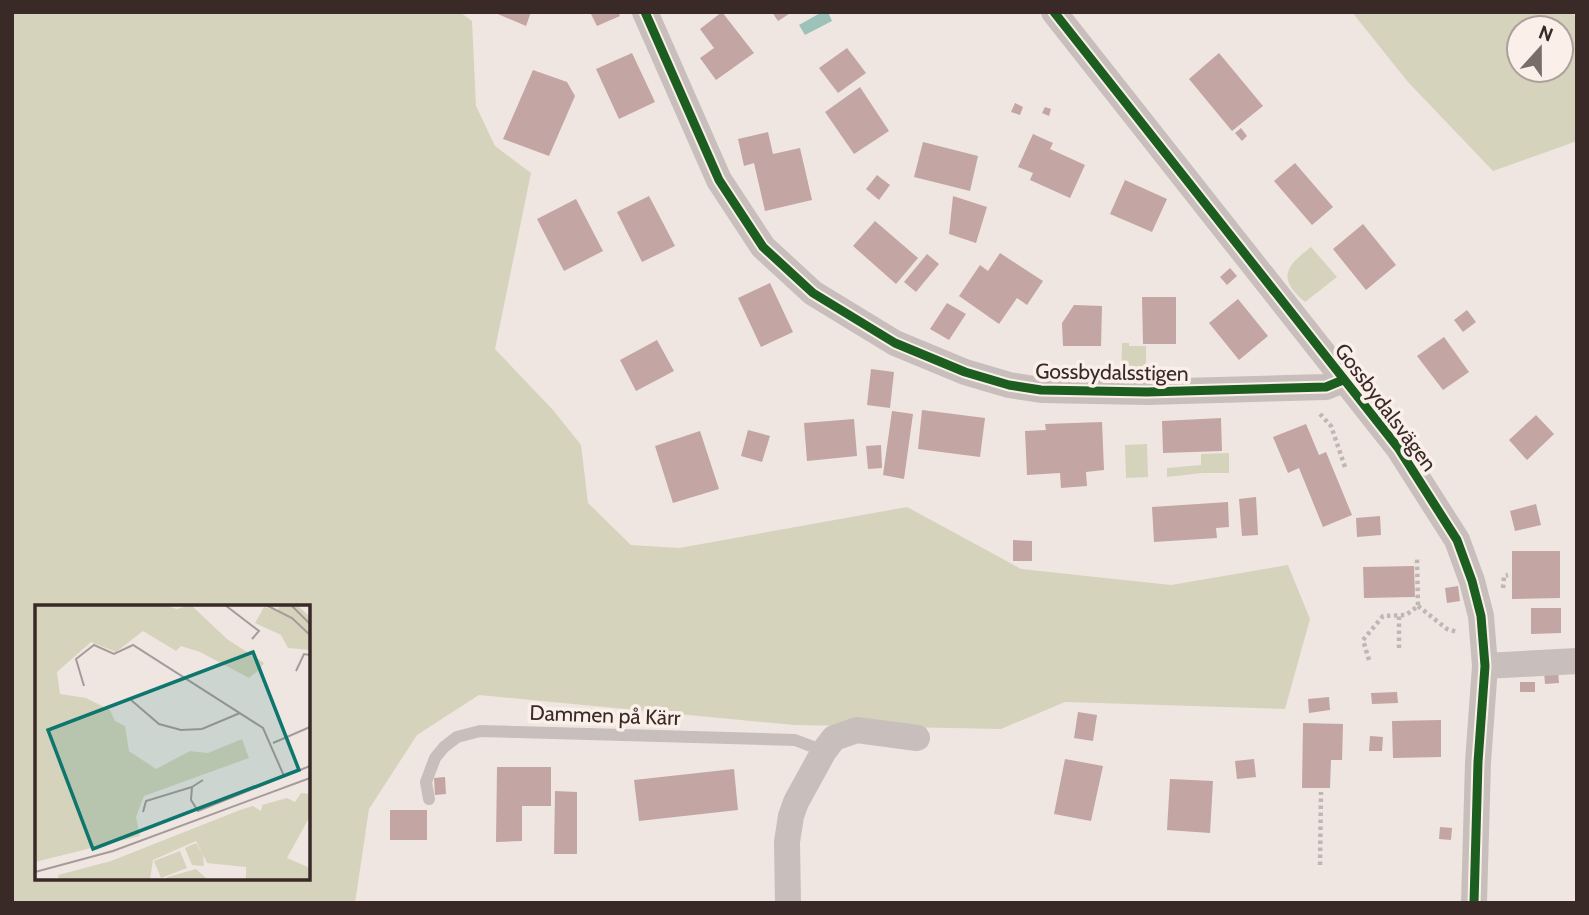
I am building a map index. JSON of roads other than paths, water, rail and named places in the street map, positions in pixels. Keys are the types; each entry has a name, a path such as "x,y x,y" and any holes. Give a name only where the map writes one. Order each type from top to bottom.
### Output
{"street":[{"name":"Gossbydalsstigen","path":"645,12 719,180 763,247 813,293 895,343 965,372 1009,386 1041,390 1147,392 1326,387 1343,380"},
{"name":"Gossbydalsvägen","path":"1054,12 1399,449 1457,541 1481,616 1485,666 1478,762 1474,903"},
{"path":"1485,666 1577,661"},
{"path":"788,903 787,842 791,816 824,751 834,738 858,730 917,738"}],"lane":[{"name":"Dammen på Kärr","path":"429,799 426,782 435,758 443,747 457,737 480,731 795,740 824,751"}],"water":[{"path":"822,12 828,12 832,21 805,35 799,25"}]}
